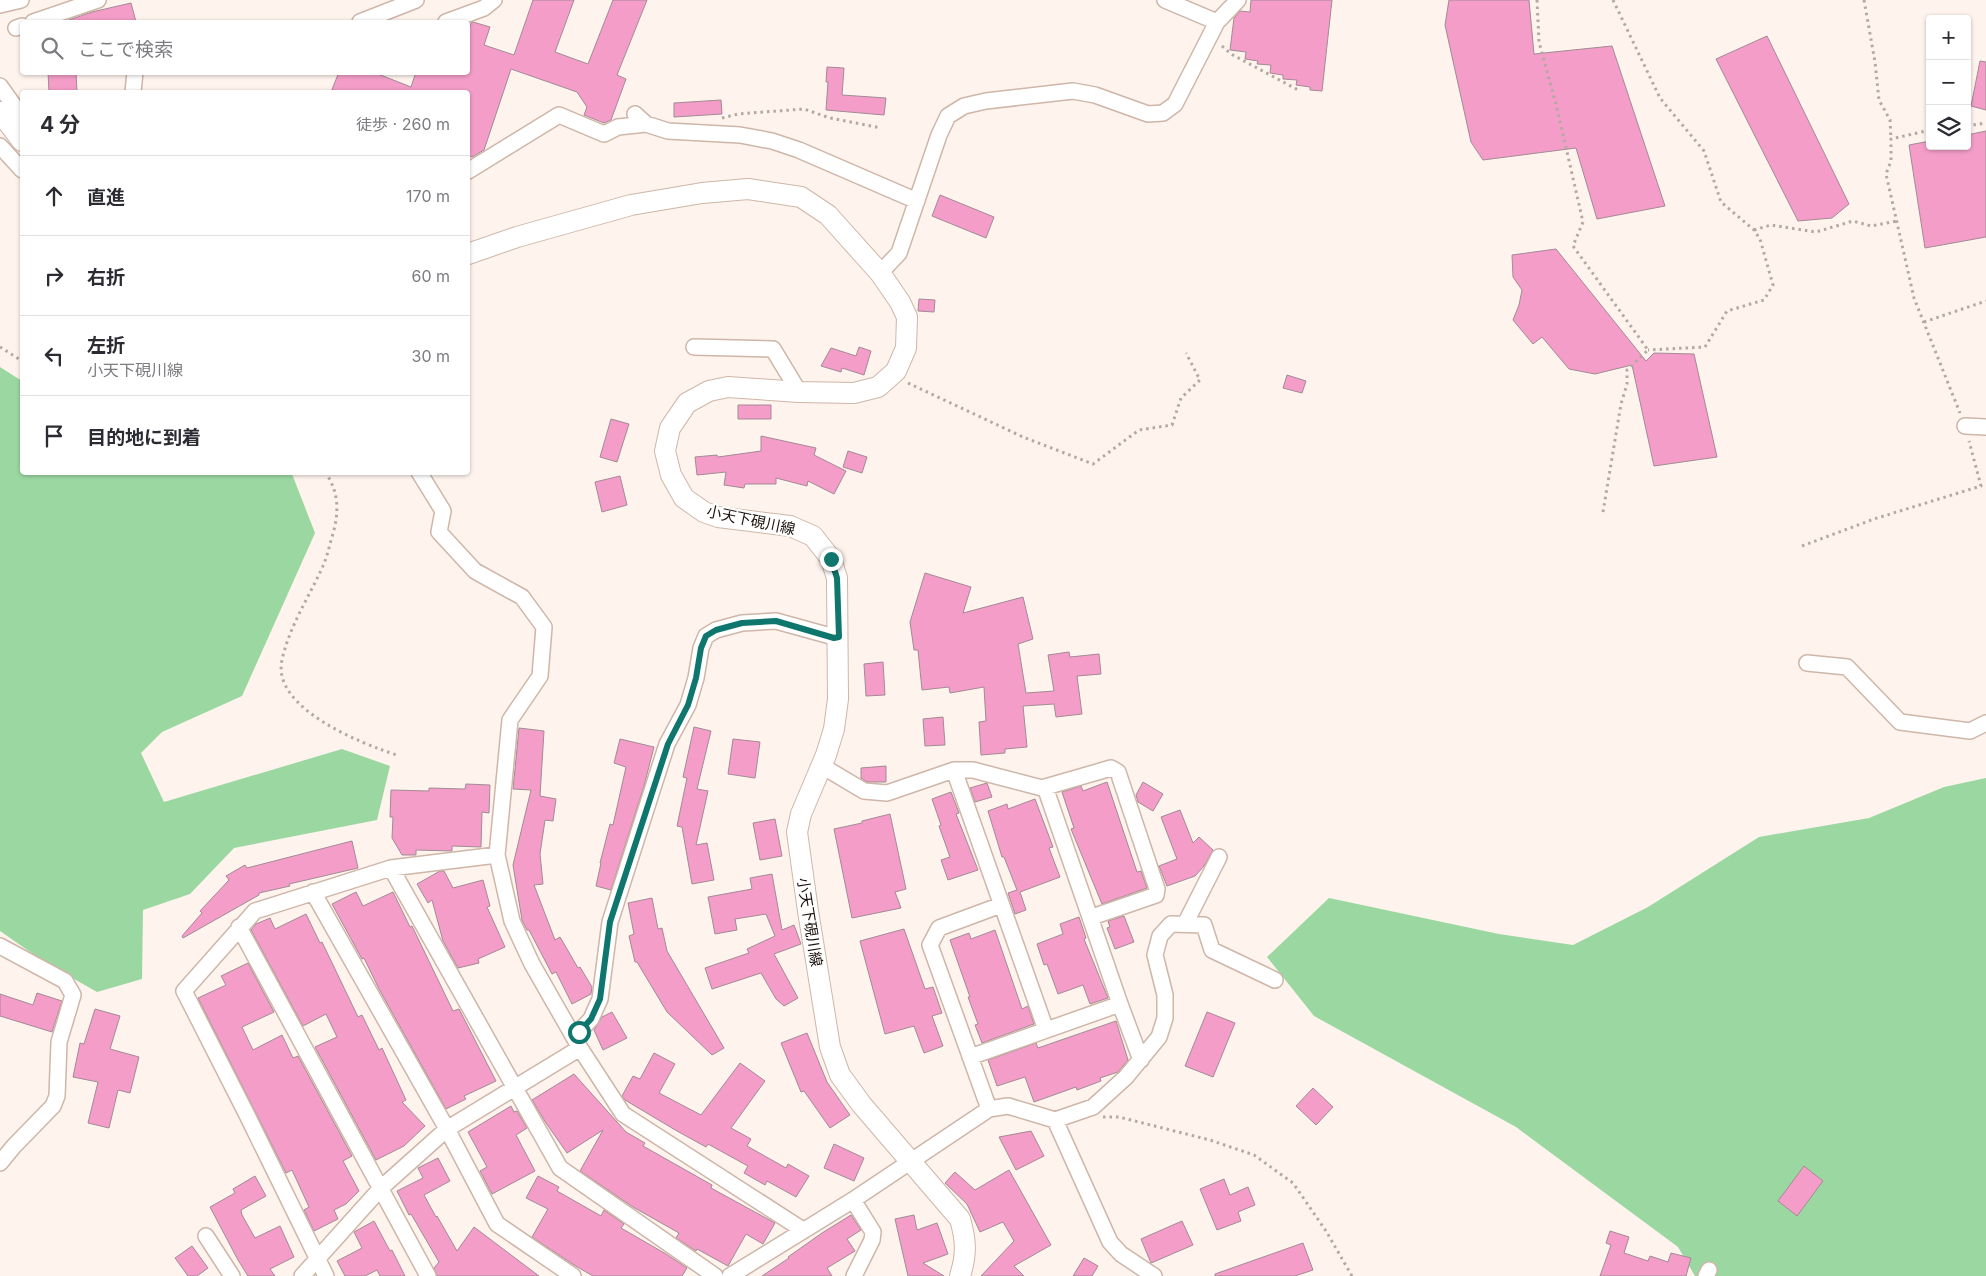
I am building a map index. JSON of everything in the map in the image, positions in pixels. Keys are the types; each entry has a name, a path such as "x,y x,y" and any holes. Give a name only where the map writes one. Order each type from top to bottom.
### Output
{"main road":[{"path":"0,112 20,138"},
{"name":"小天下硯川線","path":"470,253 518,237 631,205 702,193 748,188 801,197 828,215 880,272 900,302 907,317 906,348 896,371 878,387 854,393 799,392 728,387 709,391 687,403 670,428 665,451 671,474 684,498 704,512 718,517 790,526 813,536 831,559 837,578 839,637 838,699 834,729 822,766 801,814 797,832 830,1047 840,1075 862,1105 960,1219 966,1240 964,1264 960,1276"}],"street":[{"path":"0,5 20,0"},
{"path":"39,20 98,0"},
{"path":"365,20 416,0"},
{"path":"451,20 484,8 494,0"},
{"path":"1165,0 1217,22"},
{"path":"880,272 900,253 939,135 948,116 964,106 986,101 1073,91 1095,95 1148,114 1164,113 1175,104 1217,22 1238,0"},
{"path":"133,90 135,75"},
{"path":"0,86 20,114"},
{"path":"470,170 559,115 604,134 640,119 668,131 740,135 772,141 798,150 917,201"},
{"path":"0,146 20,168"},
{"path":"694,347 773,349 799,392"},
{"path":"1965,426 1986,427"},
{"path":"421,475 442,511 439,532 475,571 522,597 544,626 540,676 510,720 497,854 512,921 532,964 623,1114 803,1230"},
{"path":"302,1276 381,1188 447,1129 516,1086 577,1041 579,1032 591,1019 600,999 610,922 668,744 691,696 701,648 706,636 716,630 742,623 776,621 834,638 839,637"},
{"path":"1807,663 1847,667 1900,722 1970,731 1986,723"},
{"path":"822,766 864,791 887,793 954,770 973,770 1042,788 1111,768 1118,772 1157,889 1156,895 1092,917"},
{"path":"954,770 1046,1030"},
{"path":"1045,787 1092,917 1140,1060"},
{"path":"326,1276 184,991 255,911 391,868 497,854"},
{"path":"1185,924 1219,857"},
{"path":"391,868 516,1086 560,1168 715,1276"},
{"path":"313,892 447,1129 497,1224 573,1276"},
{"path":"989,1109 930,945 939,928 1001,905"},
{"path":"730,1276 912,1162 989,1109 1008,1106 1055,1120 1094,1107 1126,1077 1159,1037 1165,1018 1165,995 1155,955 1160,936 1171,924 1204,924 1212,950 1275,980"},
{"path":"239,927 428,1276"},
{"path":"0,946 65,981 73,995 58,1042 58,1096 53,1106 14,1146 0,1164"},
{"path":"970,1057 1120,1004"},
{"path":"1055,1120 1110,1242 1121,1254 1154,1276"},
{"path":"853,1200 873,1232 872,1240 854,1276"},
{"path":"206,1236 232,1276"}],"path":[{"path":"1537,0 1539,42 1583,222 1573,246 1648,350"},
{"path":"1603,512 1621,404 1627,384 1627,370 1648,350 1705,347 1727,311 1764,300 1773,285 1760,239 1754,230 1721,202 1704,151 1660,98 1614,0"},
{"path":"1802,546 1874,519 1981,486 1965,426 1914,298 1886,174 1891,161 1890,120 1879,100 1875,62 1864,0"},
{"path":"1210,36 1231,54 1278,81 1300,91"},
{"path":"720,118 738,114 804,109 830,118 881,128"},
{"path":"1971,125 1986,123"},
{"path":"1891,139 1926,131"},
{"path":"1754,230 1771,225 1816,232 1853,221 1871,226 1897,221"},
{"path":"1924,322 1986,301"},
{"path":"0,347 20,360"},
{"path":"892,375 1023,437 1093,464 1139,430 1172,425 1181,398 1200,380 1186,353"},
{"path":"327,475 337,496 338,510 334,530 324,564 293,628 281,662 282,674 286,687 298,703 311,714 374,748 397,755"},
{"path":"1101,1118 1119,1116 1210,1140 1254,1155 1293,1183 1326,1231 1352,1276"}],"green space":[{"path":"0,367 20,380 20,475 292,475 315,533 242,696 162,732 141,753 164,802 342,749 390,766 377,820 234,848 190,894 143,910 142,979 97,992 46,963 0,931"},
{"path":"1986,778 1986,1276 1695,1276 1678,1247 1516,1127 1314,1016 1267,957 1329,898 1499,934 1573,945 1648,907 1759,837 1869,818 1944,787"}],"building":[{"path":"533,0 574,0 555,52 588,64 613,0 647,0 617,75 626,79 611,120 604,123 584,115 587,107 577,92 511,69 484,150 472,157 470,156 470,90 332,90 338,75 381,75 411,87 415,75 470,75 470,26 473,22 490,27 484,45 514,55"},
{"path":"1251,0 1332,0 1322,91 1310,90 1310,87 1296,85 1297,80 1283,79 1283,75 1270,73 1271,65 1257,64 1258,61 1245,59 1246,52 1230,50 1234,18 1240,11 1250,12"},
{"path":"1449,0 1529,0 1534,54 1612,46 1665,206 1597,219 1576,148 1483,160 1471,142 1445,25"},
{"path":"131,3 135,20 69,20 92,12"},
{"path":"1767,36 1849,204 1832,218 1798,221 1716,59"},
{"path":"1980,61 1986,62 1986,110 1971,106"},
{"path":"827,67 844,68 842,95 886,98 884,115 826,110"},
{"path":"48,75 76,75 77,90 49,90"},
{"path":"721,100 722,114 674,117 674,103"},
{"path":"1986,131 1986,237 1925,248 1909,145 1926,142 1926,150 1971,150 1971,134"},
{"path":"940,195 994,217 986,238 932,216"},
{"path":"1556,249 1646,361 1654,353 1694,354 1717,457 1654,466 1632,365 1595,374 1569,369 1542,337 1533,344 1513,320 1522,290 1513,277 1512,255"},
{"path":"919,299 935,300 934,312 918,311"},
{"path":"859,347 871,351 864,375 842,368 841,372 821,366 831,348 856,356"},
{"path":"1287,375 1306,381 1302,393 1283,388"},
{"path":"738,405 771,405 771,419 738,419"},
{"path":"611,419 629,424 617,462 600,457"},
{"path":"761,436 816,448 814,455 846,471 834,494 808,481 807,486 776,478 776,484 745,484 744,488 724,485 726,472 697,475 695,457 717,455 718,457 761,451"},
{"path":"848,451 867,457 862,473 843,467"},
{"path":"620,476 627,505 602,512 595,482"},
{"path":"925,573 971,587 963,613 1023,597 1033,639 1018,644 1026,693 1054,691 1048,655 1069,652 1070,657 1099,654 1101,674 1077,676 1082,714 1056,717 1054,704 1023,706 1027,747 1005,749 1005,753 981,755 979,722 986,721 984,687 950,693 949,687 922,690 918,650 914,650 910,622"},
{"path":"883,662 885,695 866,696 864,664"},
{"path":"943,717 945,745 925,746 923,719"},
{"path":"694,727 711,731 697,789 708,791 696,845 707,843 714,880 692,884 682,827 677,826 687,778 683,777"},
{"path":"519,728 544,731 540,796 556,799 553,821 545,820 540,854 543,884 534,885 555,940 560,937 578,968 580,967 592,987 591,994 572,1004 556,972 552,974 522,920 513,865 531,790 513,789"},
{"path":"620,739 654,747 644,786 611,890 596,886 600,863 610,824 613,825 626,767 614,763"},
{"path":"733,739 760,742 755,778 728,774"},
{"path":"886,766 886,782 867,782 861,778 861,768"},
{"path":"1107,782 1137,872 1141,871 1147,888 1102,904 1071,829 1074,828 1062,792 1081,786 1083,791"},
{"path":"1143,782 1163,794 1153,811 1138,802 1136,795"},
{"path":"987,783 992,797 975,802 970,788"},
{"path":"466,784 490,785 489,813 482,812 481,847 452,846 452,851 416,850 416,855 402,855 392,838 393,817 390,817 391,790 429,791 429,788 465,789"},
{"path":"951,792 959,813 956,814 978,870 948,880 941,860 950,857 932,799"},
{"path":"1035,799 1053,847 1049,848 1060,877 1020,892 1026,910 1015,914 1008,893 1017,890 1004,857 1002,857 988,811 1007,804 1008,809"},
{"path":"1180,810 1193,843 1199,837 1213,850 1204,866 1195,876 1167,886 1159,866 1177,859 1161,817"},
{"path":"890,814 906,889 895,892 901,908 852,918 834,829"},
{"path":"775,819 782,856 760,860 753,823"},
{"path":"352,841 358,868 259,893 259,895 183,938 182,936 202,913 200,911 229,880 226,876 245,865 247,868"},
{"path":"440,871 444,871 453,888 483,880 490,906 487,907 505,947 478,959 479,963 458,968 443,941 432,900 428,903 417,884"},
{"path":"772,874 782,930 794,925 801,944 774,954 798,998 784,1006 776,999 761,973 712,989 705,968 749,953 747,949 775,936 766,914 735,919 737,930 715,934 708,897 752,889 750,878"},
{"path":"356,892 363,906 393,892 410,927 412,926 453,1011 459,1009 496,1081 464,1096 466,1099 446,1109 379,989 364,958 362,959 332,904"},
{"path":"652,898 658,929 662,928 667,951 724,1048 712,1055 667,1012 637,962 635,962 629,936 634,934 628,903"},
{"path":"306,914 320,943 322,942 358,1017 362,1015 379,1050 382,1048 406,1100 402,1102 425,1126 404,1146 376,1160 315,1047 337,1037 326,1014 303,1026 251,930 256,924 270,918 275,929"},
{"path":"1124,916 1134,942 1115,949 1107,928 1110,927 1108,921"},
{"path":"1079,917 1086,938 1084,939 1108,998 1090,1004 1083,985 1058,994 1047,964 1044,965 1037,944 1063,934 1060,924"},
{"path":"904,929 925,989 933,987 942,1013 932,1016 943,1046 924,1053 914,1026 885,1034 860,941"},
{"path":"995,930 1022,1009 1028,1006 1034,1024 982,1043 975,1025 978,1024 968,997 970,997 950,940 969,933 971,939"},
{"path":"248,963 274,1012 242,1027 253,1050 282,1035 293,1058 298,1056 352,1156 343,1161 359,1191 346,1204 334,1210 338,1219 314,1231 304,1210 309,1207 292,1170 286,1173 198,998 226,985 221,976"},
{"path":"37,993 62,1001 52,1032 0,1016 0,994 33,1005"},
{"path":"95,1009 120,1016 110,1049 139,1057 130,1093 118,1090 109,1128 88,1123 98,1082 73,1077 80,1043 84,1044"},
{"path":"612,1012 627,1038 603,1050 594,1030 602,1017"},
{"path":"1207,1012 1235,1023 1213,1077 1185,1066"},
{"path":"1116,1021 1128,1060 1118,1072 1100,1078 1101,1081 1077,1090 1076,1087 1034,1102 1025,1077 997,1086 988,1060 1036,1043 1038,1048"},
{"path":"807,1033 827,1082 850,1115 830,1128 804,1091 801,1092 781,1043"},
{"path":"654,1053 675,1064 659,1093 701,1115 740,1063 765,1081 731,1128 751,1139 747,1146 786,1168 788,1164 809,1176 796,1197 767,1181 765,1185 744,1173 748,1166 708,1144 706,1147 625,1100 622,1096 633,1076 640,1079"},
{"path":"574,1074 626,1132 645,1143 643,1146 712,1185 711,1188 775,1223 763,1244 746,1234 728,1266 697,1249 696,1251 676,1238 679,1233 633,1207 580,1171 603,1130 567,1153 532,1100"},
{"path":"1313,1088 1333,1107 1316,1125 1296,1106"},
{"path":"511,1106 514,1112 517,1111 527,1128 516,1135 535,1171 492,1194 480,1171 487,1167 468,1132"},
{"path":"1031,1131 1044,1156 1016,1170 999,1137"},
{"path":"834,1144 864,1158 854,1181 824,1168"},
{"path":"438,1158 450,1181 424,1195 457,1251 474,1227 539,1276 437,1276 434,1268 439,1262 411,1214 409,1215 397,1191 423,1178 418,1168"},
{"path":"1804,1166 1823,1181 1797,1216 1778,1201"},
{"path":"1009,1170 1051,1245 1014,1266 1024,1276 981,1276 1014,1241 1003,1222 980,1232 967,1204 945,1183 955,1172 975,1190"},
{"path":"255,1176 266,1196 241,1210 242,1215 255,1238 280,1226 294,1257 270,1269 275,1276 248,1276 210,1207 235,1193 233,1189"},
{"path":"538,1176 559,1187 557,1191 601,1216 604,1210 624,1224 621,1228 687,1268 682,1276 593,1276 532,1237 548,1209 526,1198"},
{"path":"1224,1179 1230,1195 1248,1187 1255,1205 1238,1212 1241,1221 1217,1230 1200,1189"},
{"path":"851,1215 861,1230 847,1239 855,1251 827,1268 832,1276 762,1276 822,1233"},
{"path":"914,1215 917,1230 937,1223 948,1254 923,1263 944,1276 908,1276 895,1219"},
{"path":"374,1221 405,1276 380,1276 377,1270 365,1276 345,1276 337,1261 362,1248 354,1232"},
{"path":"1182,1221 1193,1245 1151,1263 1141,1239"},
{"path":"1610,1231 1629,1237 1624,1253 1648,1261 1650,1256 1668,1262 1671,1253 1691,1258 1686,1276 1600,1276 1611,1245 1606,1243"},
{"path":"1303,1243 1313,1270 1295,1276 1215,1276 1215,1274"},
{"path":"192,1246 208,1268 197,1276 188,1276 175,1258"},
{"path":"1084,1258 1098,1266 1092,1276 1073,1276"}],"route":[{"path":"579,1032 591,1019 600,999 610,922 637,834 668,744 688,705 696,678 701,648 706,636 716,630 742,623 776,621 834,638 839,637 837,578 831,559"}]}
